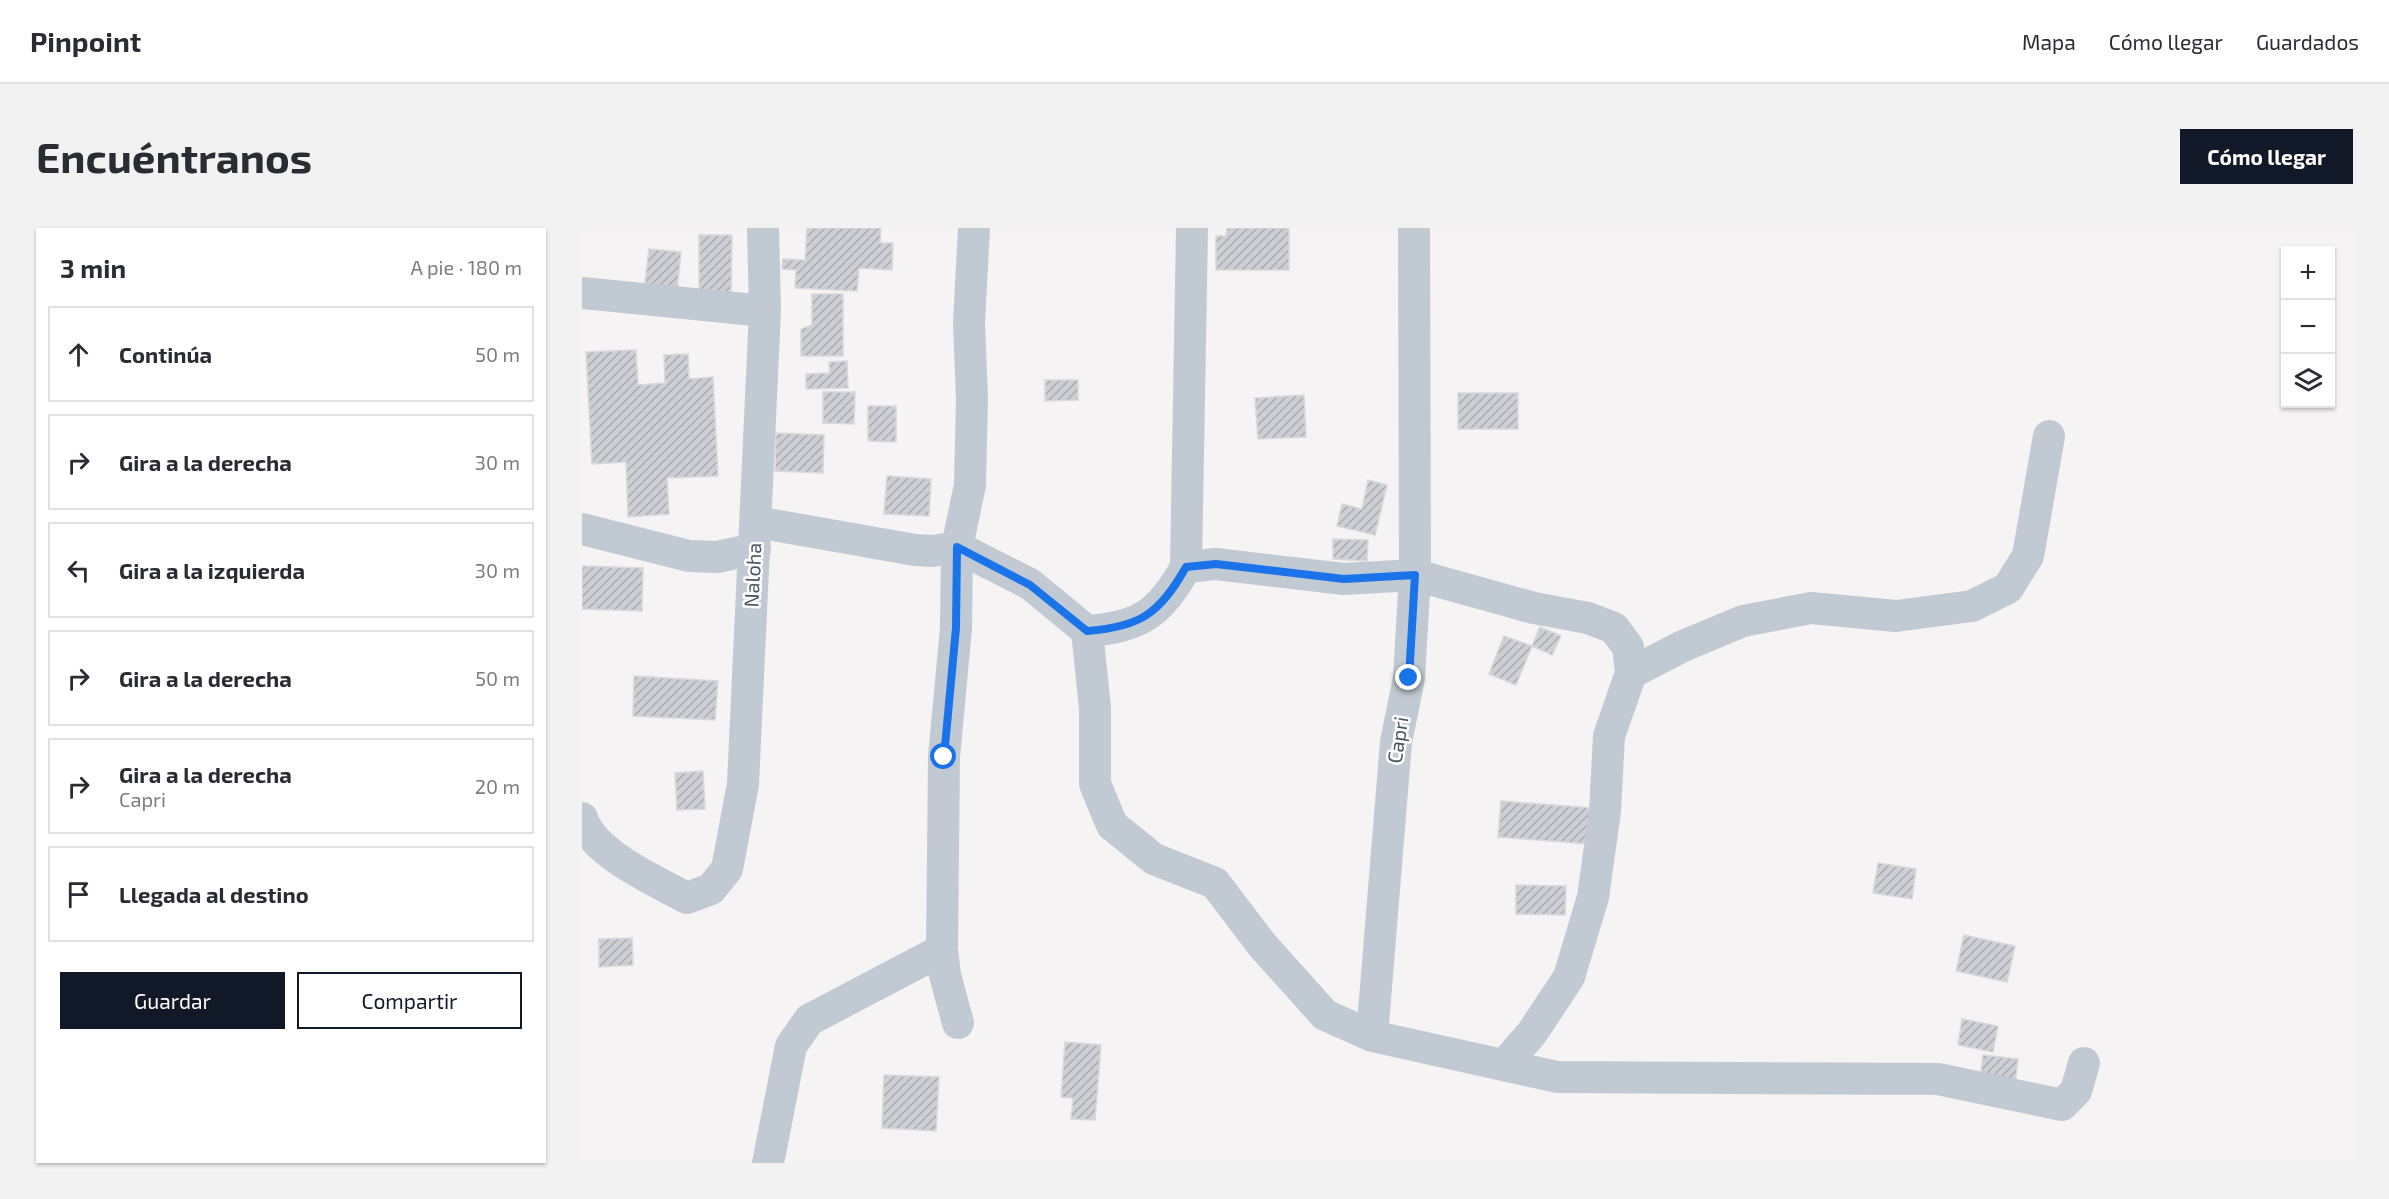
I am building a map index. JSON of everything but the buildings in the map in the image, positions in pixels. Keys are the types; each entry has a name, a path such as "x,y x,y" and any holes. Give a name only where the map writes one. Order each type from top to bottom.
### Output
{"street":[{"name":"Naloha","path":"582,818 585,828 616,860 687,898 711,889 727,869 743,784 765,311 763,228"},
{"path":"958,1023 945,975 942,950 944,757 956,628 957,547 970,485 972,399 969,323 974,228"},
{"path":"582,529 689,556 717,557 755,536 933,551 957,547 1030,585 1087,631 1118,629 1155,611 1173,590 1186,567 1192,228"},
{"name":"Capri","path":"1372,1036 1396,742 1409,678 1415,575 1414,228"},
{"path":"582,293 765,311"},
{"path":"1631,673 1683,645 1743,621 1811,608 1896,616 1972,606 2008,588 2028,556 2049,436"},
{"path":"1186,567 1216,564 1344,579 1415,575 1534,608 1588,618 1614,628 1628,646 1631,673 1609,736 1605,811 1593,897 1569,977 1532,1033 1505,1064"},
{"path":"1087,631 1095,708 1095,784 1112,825 1154,860 1215,883 1263,946 1325,1015 1372,1036 1557,1077 1938,1079 2062,1105 2076,1091 2084,1063"},
{"path":"768,1163 791,1046 809,1020 942,950"}],"route":[{"path":"944,757 956,628 957,547 1030,585 1087,631 1118,629 1155,611 1173,590 1186,567 1216,564 1283,570 1344,579 1415,575 1409,678"}]}
